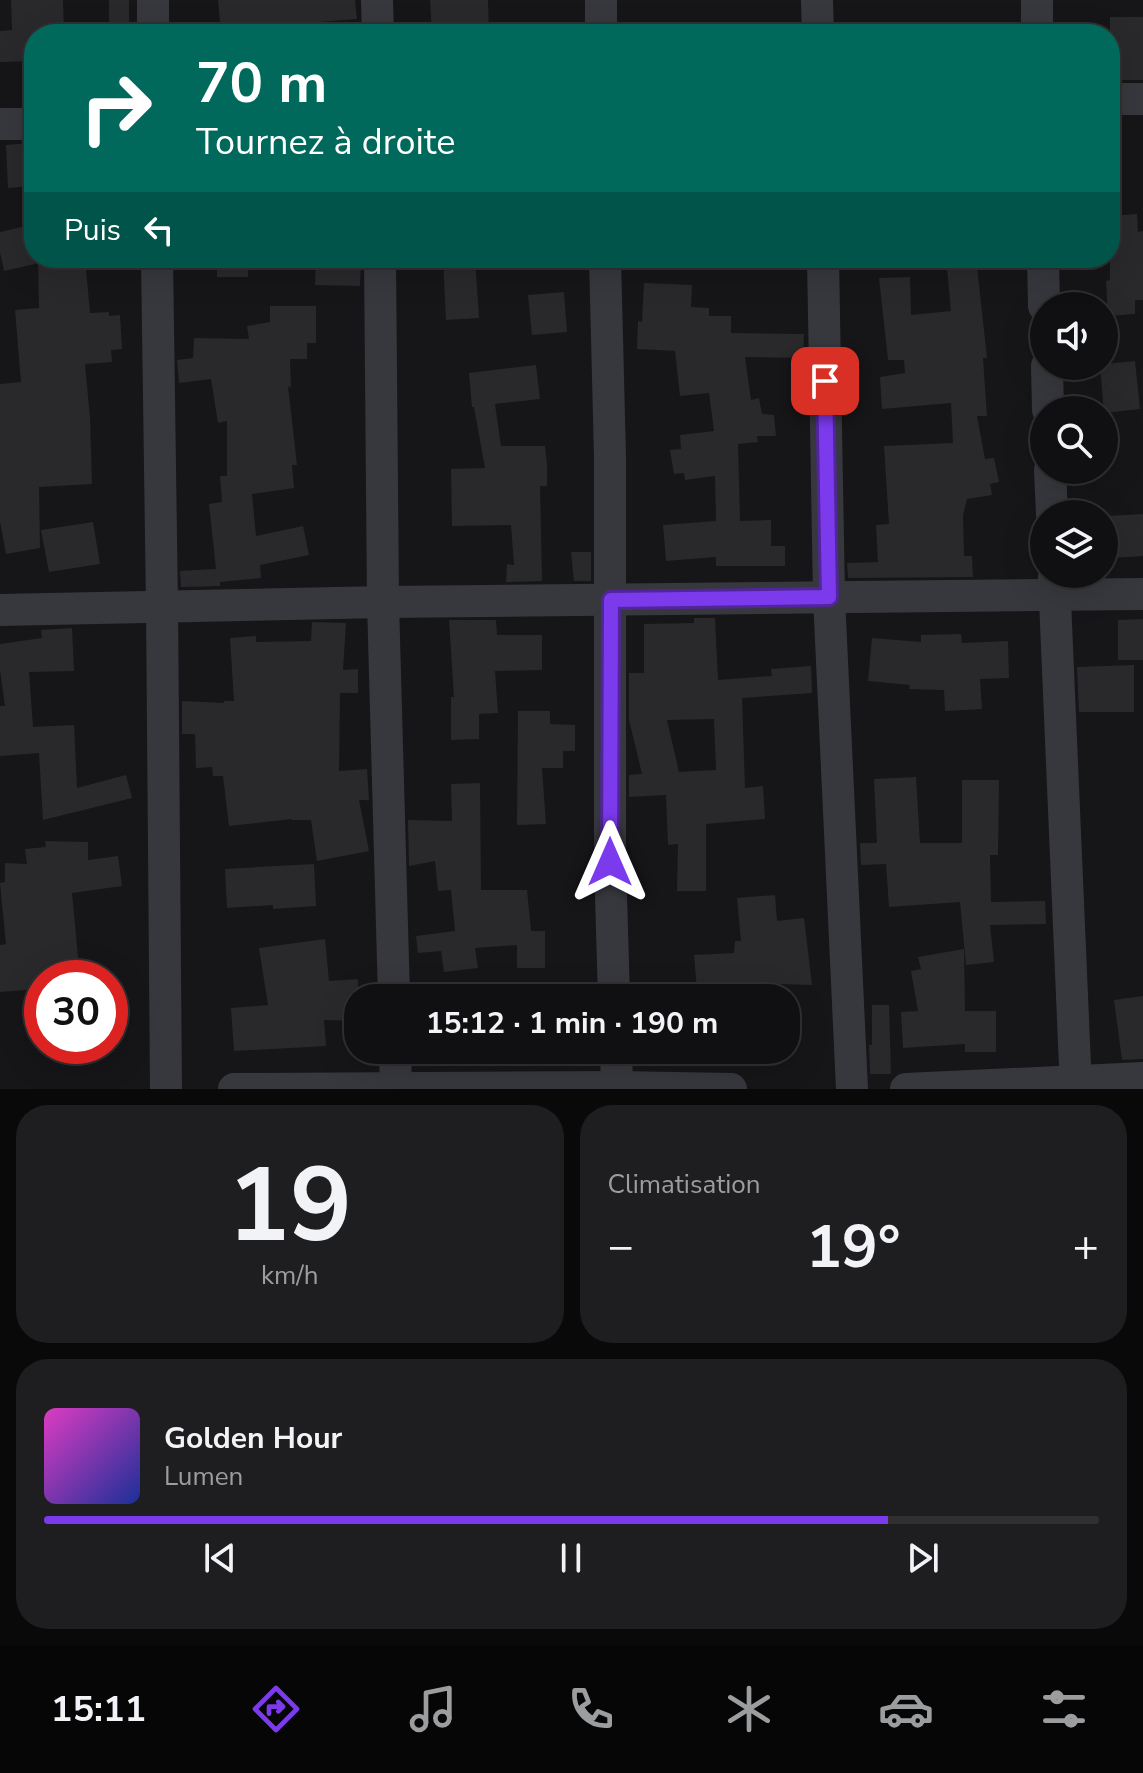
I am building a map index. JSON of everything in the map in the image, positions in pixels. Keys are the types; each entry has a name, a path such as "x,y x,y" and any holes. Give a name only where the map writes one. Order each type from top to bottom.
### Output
{"street":[{"path":"153,0 153,24"},
{"path":"377,0 378,24"},
{"path":"601,0 601,24"},
{"path":"817,0 818,24"},
{"path":"1037,0 1037,24"},
{"path":"1120,99 1143,99"},
{"path":"0,124 24,124"},
{"path":"157,268 166,1089"},
{"path":"380,268 383,602 394,984"},
{"path":"605,268 610,457 610,862 614,984"},
{"path":"823,268 829,597 852,1089"},
{"path":"1043,268 1044,292"},
{"path":"0,610 829,597 1030,586"},
{"path":"1055,588 1076,1086"},
{"path":"1084,588 1143,594"},
{"path":"395,1064 396,1088"},
{"path":"616,1064 617,1088"},
{"path":"906,1089 1076,1086 1143,1078"},
{"path":"234,1089 731,1089"}],"building":[{"path":"11,0 63,0 64,24 24,24 24,61 0,62 0,31 12,30"},
{"path":"109,0 129,0 129,24 109,24"},
{"path":"218,0 355,0 357,19 306,24 220,24"},
{"path":"430,0 488,0 489,24 431,24"},
{"path":"1110,17 1143,17 1143,80 1120,80 1120,24 1110,24"},
{"path":"24,144 24,187 8,188 6,145"},
{"path":"1137,214 1138,232 1143,231 1143,300 1135,300 1135,314 1118,315 1118,292 1107,292 1110,268 1120,268 1120,215"},
{"path":"24,226 24,266 4,271 0,232"},
{"path":"38,268 86,268 90,313 120,315 122,349 111,350 112,362 85,364 92,484 39,487 40,548 6,554 0,521 0,384 21,382 15,310 39,308"},
{"path":"217,268 248,268 248,277 217,277"},
{"path":"316,268 361,268 360,286 315,285"},
{"path":"443,268 476,268 479,318 446,320"},
{"path":"947,268 977,268 987,358 983,358 987,416 977,416 985,459 994,458 999,482 990,484 992,495 967,499 963,515 964,556 972,556 973,577 848,578 847,563 878,562 876,525 889,524 884,446 953,443 951,403 882,409 880,377 905,373 904,360 888,360 879,278 910,277 911,315 951,311"},
{"path":"644,283 692,285 691,307 709,308 709,316 731,316 731,333 804,334 803,358 745,357 751,400 759,398 762,414 774,415 776,436 757,436 758,442 738,444 740,521 771,520 771,546 785,546 785,566 716,566 716,557 666,561 663,525 716,521 715,476 685,480 684,473 674,474 670,450 681,449 680,435 714,431 709,393 680,396 675,351 637,349"},
{"path":"564,292 567,332 532,335 528,295"},
{"path":"270,306 316,306 316,343 307,343 307,359 290,359 291,388 288,386 297,465 292,465 294,488 252,494 256,536 303,526 309,555 260,565 261,578 220,582 220,586 181,587 180,571 216,569 209,504 222,502 220,476 227,476 227,421 218,423 211,379 179,383 177,360 193,358 194,338 249,339 247,326 270,322"},
{"path":"1135,361 1140,409 1118,411 1118,396 1103,396 1101,380 1118,380 1118,363"},
{"path":"536,365 540,399 495,404 501,446 545,446 547,486 540,486 542,581 506,582 507,564 514,565 511,525 452,526 451,469 485,468 472,407 469,373"},
{"path":"1143,514 1143,556 1118,558 1118,515"},
{"path":"93,522 100,564 49,572 41,530"},
{"path":"571,552 591,552 591,581 574,581"},
{"path":"694,618 715,618 718,680 772,676 771,669 811,666 812,693 742,698 745,788 763,786 765,819 706,824 706,891 677,891 678,844 668,845 666,795 629,797 629,775 642,774 629,720 629,673 644,673 644,624 694,623","holes":["714,719 716,770 679,772 667,720"]},
{"path":"1143,619 1143,660 1118,660 1118,620"},
{"path":"449,620 496,620 497,635 542,635 542,670 495,671 498,713 479,714 479,739 451,740 451,697 454,697"},
{"path":"312,622 346,623 343,670 358,669 358,693 340,693 339,771 367,769 369,800 359,800 369,851 317,861 311,820 229,826 223,776 213,776 212,767 196,768 195,734 182,734 182,701 234,701 230,638 256,636 256,642 311,641"},
{"path":"72,628 74,671 29,672 33,727 74,725 77,788 126,775 132,798 43,820 39,753 0,756 0,706 5,706 0,644 42,638 41,630"},
{"path":"961,634 962,643 1008,641 1009,678 980,679 982,709 945,711 944,690 909,689 910,685 868,681 872,638 921,642 921,635"},
{"path":"1134,665 1134,712 1079,712 1077,667"},
{"path":"518,711 550,711 550,724 575,725 575,751 563,751 563,768 542,768 546,824 517,825"},
{"path":"916,777 920,843 962,843 962,780 999,780 998,855 990,855 991,902 1045,901 1046,924 990,925 994,962 966,965 960,902 889,907 886,864 861,865 860,843 877,843 874,779"},
{"path":"480,783 481,890 527,890 531,931 545,931 545,968 517,968 517,945 475,948 478,968 444,972 441,951 418,953 416,936 455,931 451,890 438,891 435,861 409,866 408,820 452,821 451,784"},
{"path":"45,841 88,842 88,860 118,856 122,886 72,893 78,960 24,960 24,990 0,992 0,945 6,944 0,883 5,882 5,863 27,864 25,849 46,847"},
{"path":"314,864 316,906 227,908 225,869"},
{"path":"775,895 777,921 804,918 812,985 696,984 694,955 734,953 735,941 741,941 737,898"},
{"path":"325,939 329,981 358,979 358,984 344,984 344,1021 324,1020 326,1046 234,1051 231,1008 268,1005 259,948"},
{"path":"964,949 965,1011 996,1011 996,1052 965,1052 965,1044 903,1048 901,1012 918,1011 911,971 921,969 918,957"},
{"path":"1143,996 1143,1059 1122,1060 1114,1000"},
{"path":"872,1005 889,1005 891,1074 870,1074"}],"route":[{"path":"610,862 611,600 829,597 825,381"}]}
